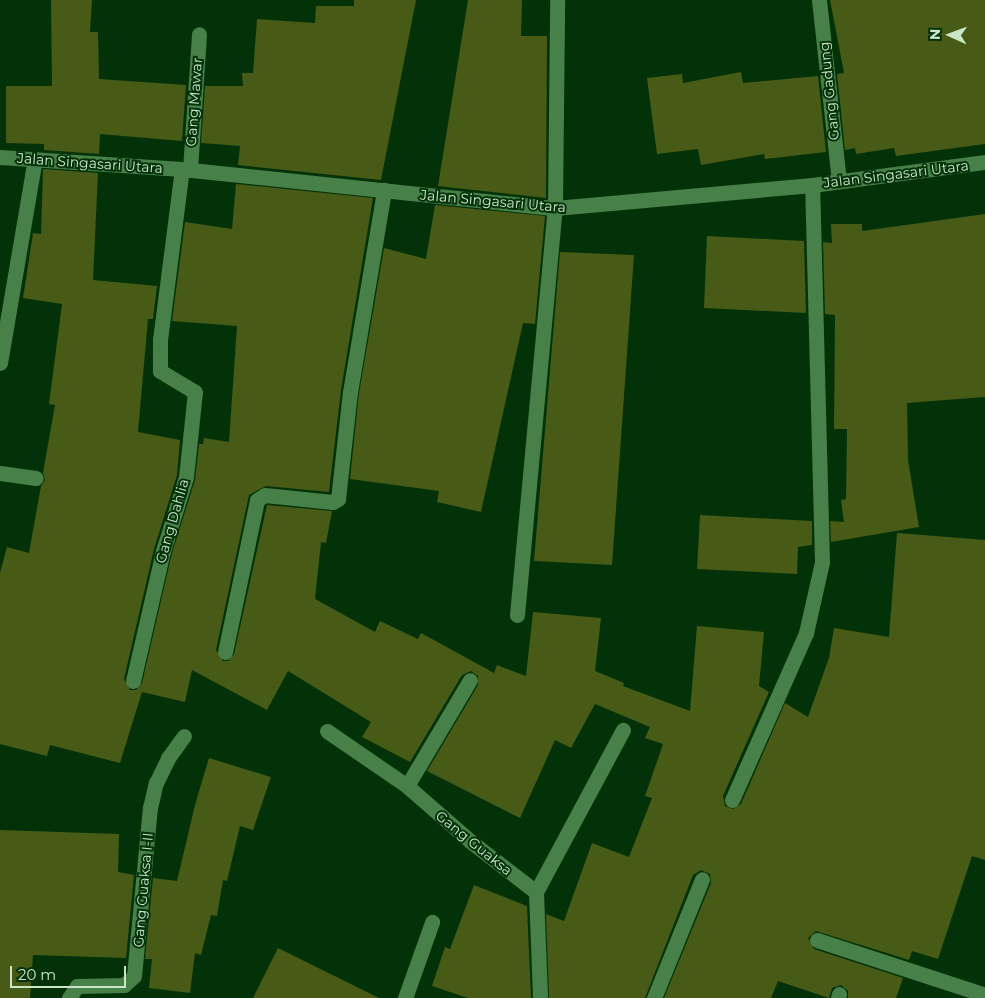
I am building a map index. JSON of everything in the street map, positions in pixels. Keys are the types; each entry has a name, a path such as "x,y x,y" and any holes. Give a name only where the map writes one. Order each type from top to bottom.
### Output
{"street":[{"path":"517,615 555,208 557,0"},
{"name":"Gang Gadung","path":"819,0 839,181"},
{"name":"Gang Mawar","path":"186,170 199,34"},
{"name":"Jalan Singasari Utara","path":"0,157 186,170 555,208 812,185 985,162"},
{"path":"0,363 35,159"},
{"name":"Gang Dahlia","path":"133,681 163,551 186,477 194,392 160,371 160,340 186,170"},
{"path":"732,800 806,633 822,562 812,185"},
{"path":"225,652 257,500 265,495 333,502 338,499 350,392 384,190"},
{"path":"0,473 36,478"},
{"path":"407,786 470,680"},
{"path":"540,998 536,892 622,730"},
{"name":"Gang Guaksa","path":"327,731 407,786 470,841 536,892"},
{"name":"Gang Guaksa I-II","path":"69,998 77,986 124,985 134,976 150,808 164,766 184,736"},
{"path":"654,998 702,879"},
{"path":"405,998 432,922"},
{"path":"817,940 983,991"}],"building":[{"path":"51,0 92,0 90,32 98,32 99,79 186,85 182,141 100,134 99,154 44,150 44,144 6,143 6,86 52,86"},
{"path":"354,0 416,0 381,180 238,165 240,146 201,143 205,86 243,86 242,73 253,73 257,19 315,23 316,6 354,6"},
{"path":"468,0 522,0 521,36 547,36 546,198 438,186"},
{"path":"830,0 985,0 985,144 896,156 894,148 856,154 855,148 845,150 837,74 844,73"},
{"path":"741,72 743,83 818,76 826,152 765,159 764,154 701,165 698,149 657,154 647,78 682,74 683,83"},
{"path":"43,169 98,173 93,280 157,286 153,319 148,319 138,432 180,440 177,475 154,549 124,679 130,690 136,690 142,683 172,553 195,480 199,444 203,444 204,438 229,442 237,326 172,321 185,222 232,229 236,184 373,198 341,390 329,492 266,486 249,495 216,650 223,661 228,661 234,654 267,505 332,511 326,543 321,542 315,599 375,632 380,621 418,639 421,633 494,673 497,665 526,676 533,612 601,618 595,671 624,683 623,686 690,711 697,626 764,632 759,686 769,692 723,796 725,806 733,809 741,804 785,703 808,717 829,658 834,628 889,637 897,533 985,540 985,860 972,856 938,959 912,951 909,960 816,931 808,938 814,949 903,978 896,998 848,998 848,991 841,985 832,988 829,998 778,981 771,998 664,998 711,883 710,874 701,870 693,875 645,998 549,998 546,914 564,921 592,843 629,857 652,798 645,796 663,744 645,738 650,727 595,704 571,748 555,740 520,818 427,771 478,685 478,676 471,671 462,675 410,762 362,737 371,722 288,671 267,710 192,670 185,702 142,692 120,763 50,745 47,756 0,744 0,573 7,547 29,553 41,486 45,480 43,473 55,405 49,404 62,304 23,298 33,233 41,234"},
{"path":"435,205 545,216 535,324 523,323 481,512 437,502 439,491 350,479 359,393 384,248 426,259"},
{"path":"985,214 985,397 907,403 908,460 919,527 831,542 830,521 844,522 841,500 846,499 847,429 834,429 835,315 825,314 823,242 832,243 831,224 862,224 862,231"},
{"path":"707,236 804,241 806,313 704,308"},
{"path":"560,252 634,255 612,565 534,561"},
{"path":"700,515 812,521 812,545 798,547 797,574 697,569"},
{"path":"209,758 271,777 253,830 240,826 227,881 223,880 217,916 211,915 201,955 195,953 190,993 149,988 152,959 145,959 153,878 177,881 195,805"},
{"path":"0,830 119,834 118,872 134,875 126,958 33,955 30,998 0,998"},
{"path":"474,885 527,906 531,998 468,998 432,986 445,947 450,949"},
{"path":"278,948 379,998 253,998"}]}
